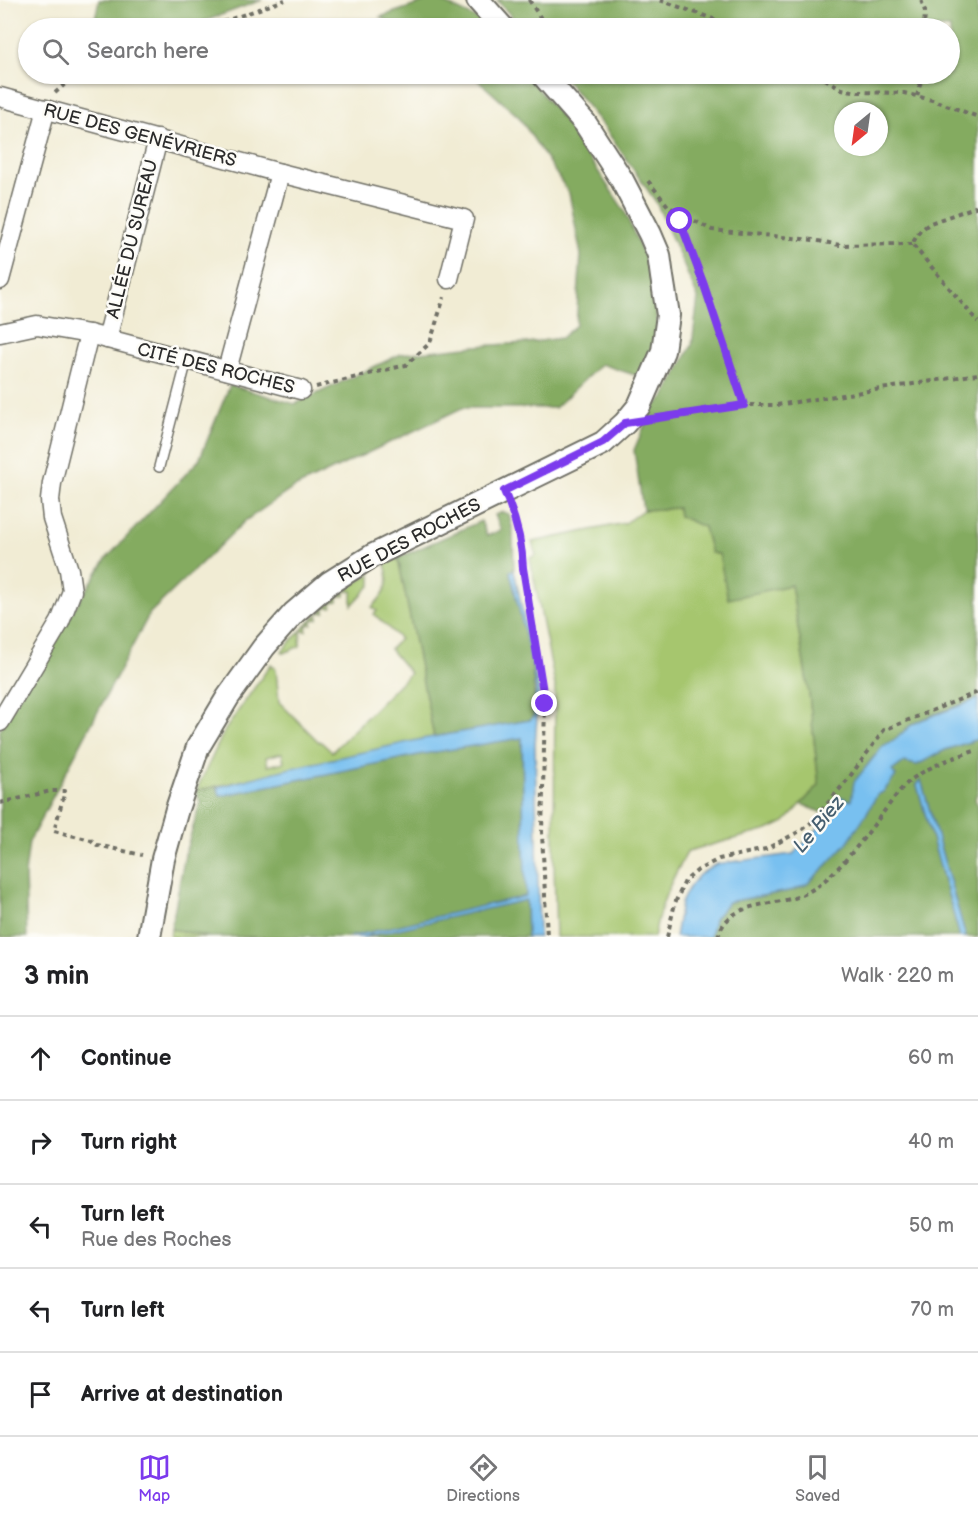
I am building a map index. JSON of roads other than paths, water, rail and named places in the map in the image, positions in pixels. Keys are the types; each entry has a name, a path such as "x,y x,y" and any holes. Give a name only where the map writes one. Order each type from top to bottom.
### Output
{"street":[{"path":"478,0 494,18"},
{"name":"RUE DES ROCHES","path":"149,937 163,859 198,747 228,697 264,647 294,612 329,583 372,556 603,442 625,423 639,406 648,387 663,351 668,315 658,255 650,234 622,180 585,123 551,84"},
{"name":"RUE DES GENÉVRIERS","path":"0,97 464,219 449,279"},
{"path":"0,280 45,109"},
{"name":"ALLÉE DU SUREAU","path":"107,339 158,140"},
{"path":"227,370 280,172"},
{"name":"CITÉ DES ROCHES","path":"0,333 37,325 89,334 301,390"},
{"path":"0,722 60,622 72,591 69,570 52,518 50,500 52,483 89,334"}],"lane":[{"path":"159,467 187,360"}],"water":[{"path":"514,570 539,691 535,745 539,937 527,937 526,900 363,937 349,937 526,896 522,738 423,754 220,796 218,787 422,739 530,720 534,716 536,691 510,571"},
{"path":"978,699 978,739 945,750 917,765 904,762 892,771 896,776 883,792 877,795 847,843 807,884 794,890 728,902 714,919 710,937 675,937 681,903 699,875 716,864 793,854 815,832 837,799 841,797 851,801 854,782 883,746 921,720"},
{"path":"921,780 966,937 960,937 917,785"}],"water label":[{"name":"Le Biez","path":"818,824"}]}
